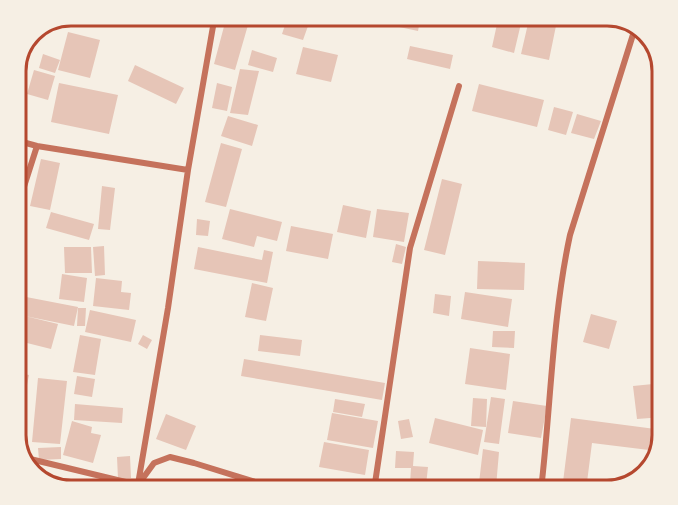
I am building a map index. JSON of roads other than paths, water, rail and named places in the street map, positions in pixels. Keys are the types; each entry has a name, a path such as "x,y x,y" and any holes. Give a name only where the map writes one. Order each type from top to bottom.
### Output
{"street":[{"path":"138,480 214,25"},
{"path":"542,480 563,267 570,235 633,34"},
{"path":"375,480 410,248 459,86"},
{"path":"26,143 188,170"},
{"path":"26,180 37,146"},
{"path":"142,480 154,463 170,458 249,480"},
{"path":"34,460 107,480"}]}
